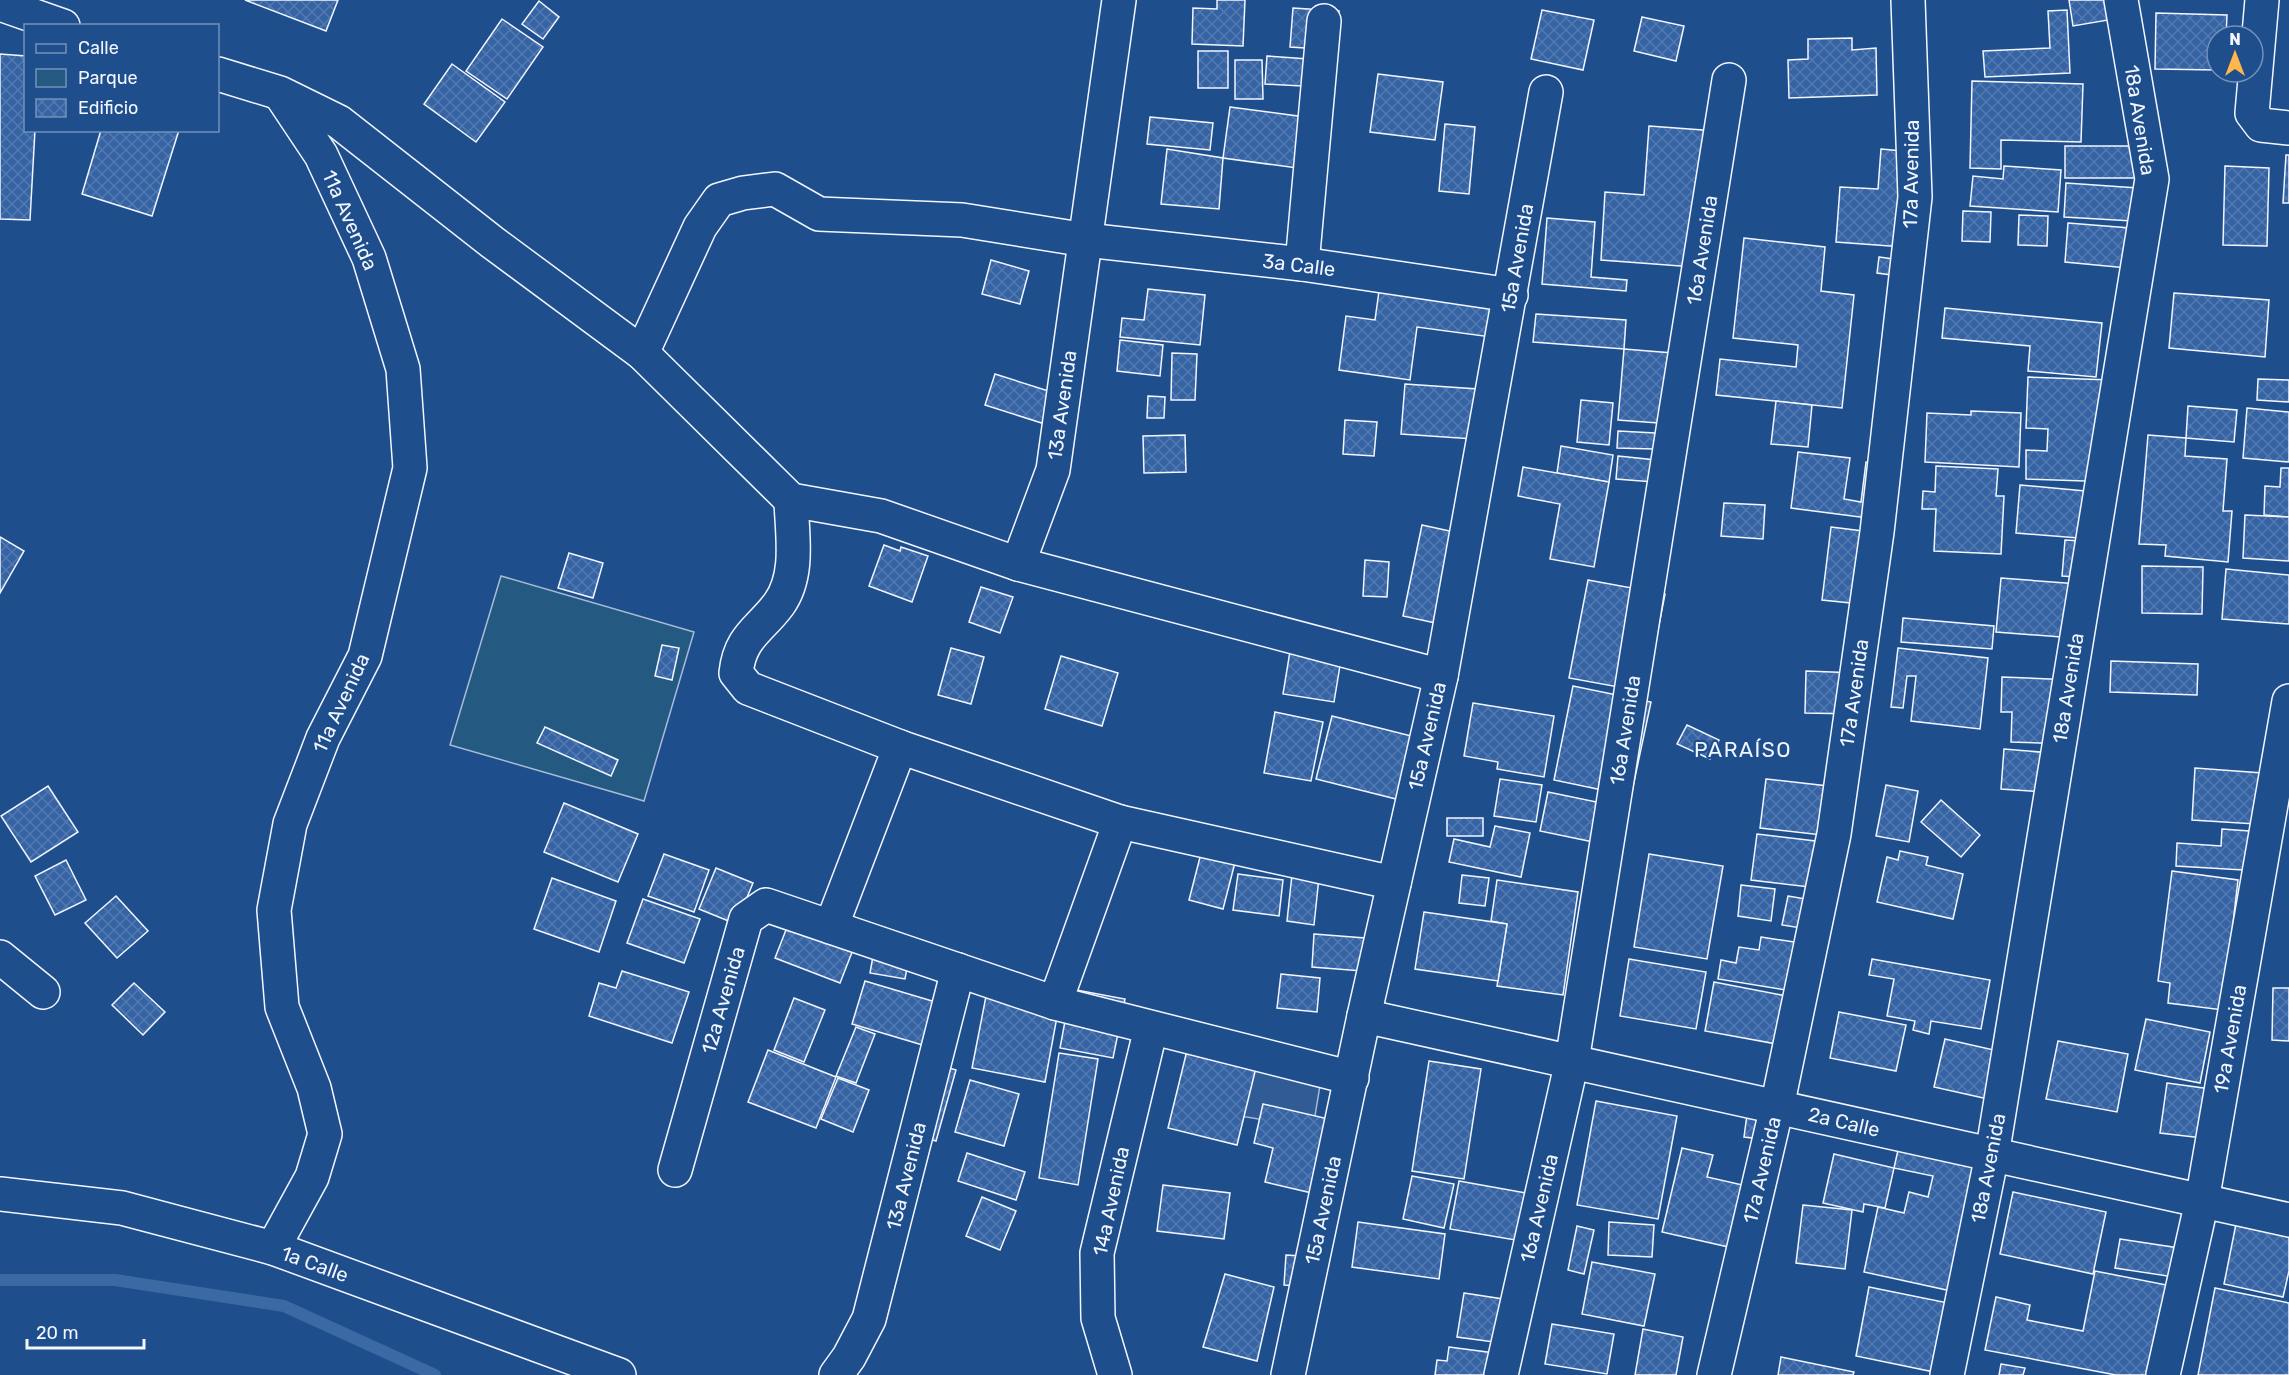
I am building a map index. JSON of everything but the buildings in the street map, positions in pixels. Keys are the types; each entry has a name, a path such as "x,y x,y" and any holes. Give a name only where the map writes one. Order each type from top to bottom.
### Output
{"street":[{"name":"13a Avenida","path":"1018,564 1053,470 1119,0"},
{"name":"17a Avenida","path":"1714,1375 1777,1107 1834,834 1877,532 1915,197 1908,0"},
{"name":"18a Avenida","path":"1947,1375 1992,1155 2151,179 2121,0"},
{"path":"2262,0 2252,113 2275,127"},
{"path":"0,4 57,24"},
{"path":"1302,264 1323,21"},
{"path":"219,75 280,93 339,122 483,235 642,353 791,500 881,516 1018,564 1441,676"},
{"name":"16a Avenida","path":"1501,1375 1572,1061 1729,81"},
{"name":"15a Avenida","path":"1288,1375 1364,1016 1441,676 1546,92"},
{"name":"11a Avenida","path":"273,1248 312,1177 325,1134 314,1088 282,1007 274,910 290,824 323,738 365,656 410,468 403,369 369,258 321,155 280,93"},
{"name":"3a Calle","path":"642,353 700,227 719,200 743,193 775,189 819,214 962,220 1086,240 1302,264 1510,295"},
{"path":"791,500 793,571 780,603 751,634 738,655 736,672 748,688 900,747 1120,822 1394,883"},
{"name":"19a Avenida","path":"2163,1375 2202,1201 2289,701"},
{"path":"900,747 831,927 1055,1003 1151,1029 1352,1077"},
{"path":"1055,1003 1120,822"},
{"name":"12a Avenida","path":"675,1170 746,919 766,905 831,927"},
{"path":"0,957 43,992"},
{"name":"13a Avenida","path":"836,1375 870,1319 958,970"},
{"name":"2a Calle","path":"1364,1016 2289,1220"},
{"name":"14a Avenida","path":"1115,1375 1098,1318 1097,1253 1151,1029"},
{"name":"1a Calle","path":"0,1194 122,1208 273,1248 619,1375"}],"green space":[{"path":"501,576 694,632 644,801 450,745"}],"shaded area":[{"path":"1232,1058 1322,1073 1313,1128 1222,1113"}],"waterway":[{"path":"0,1280 115,1280 284,1306 435,1375"}],"district":[{"name":"PARAÍSO","path":"1743,750"}]}
